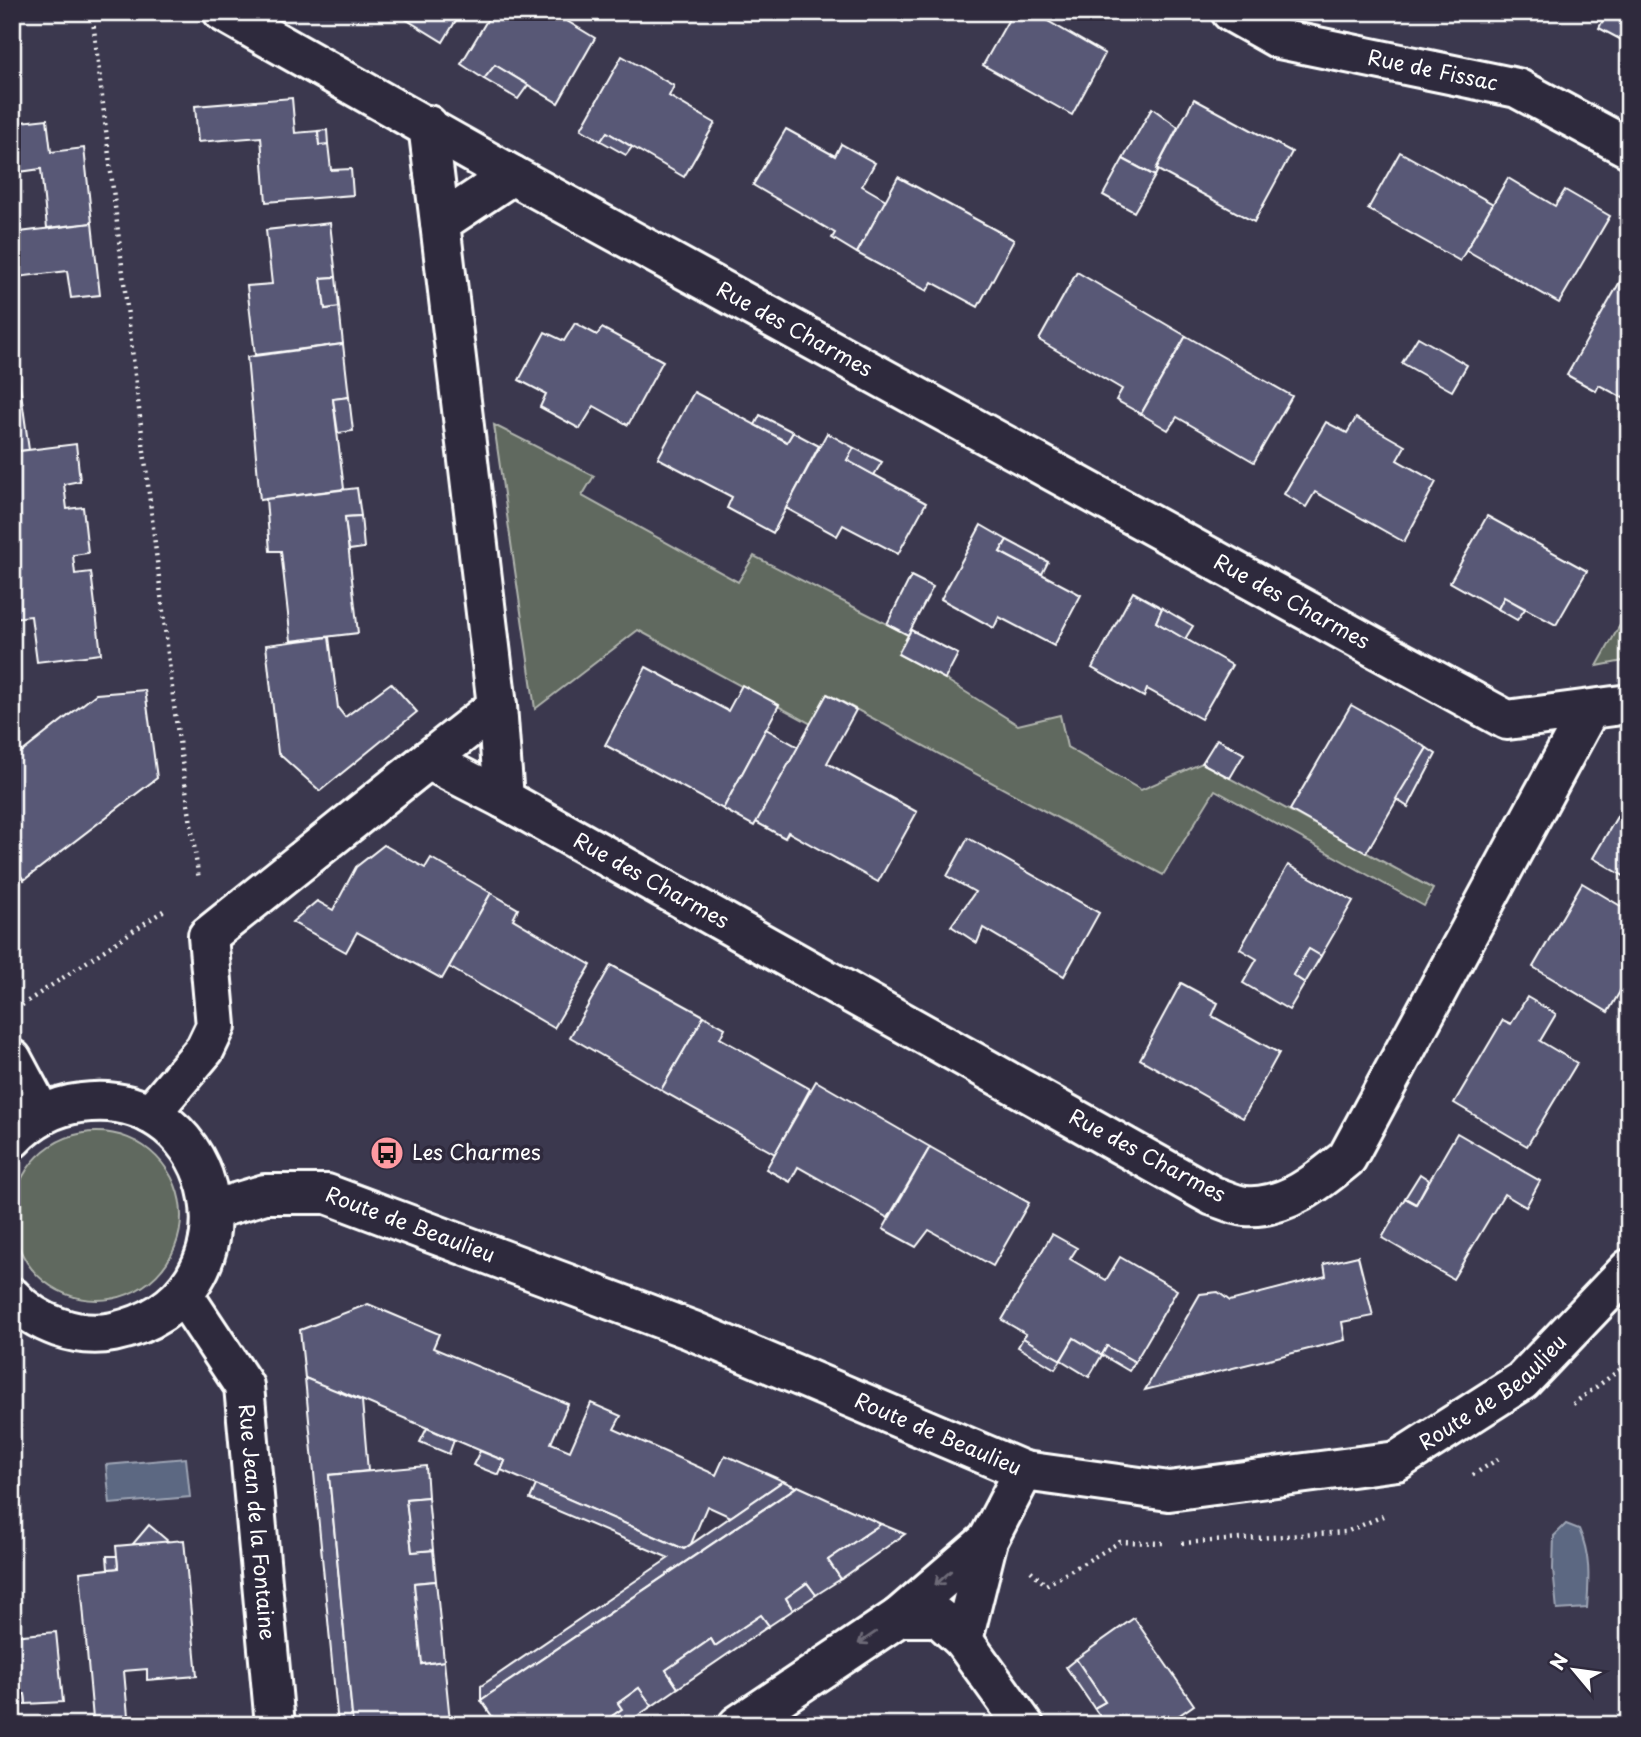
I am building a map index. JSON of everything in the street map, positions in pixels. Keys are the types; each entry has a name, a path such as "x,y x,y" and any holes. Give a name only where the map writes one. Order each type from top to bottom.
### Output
{"street":[{"name":"Rue des Charmes","path":"223,12 428,125 512,175 1507,720 1629,704"},
{"name":"Rue de Fissac","path":"1231,12 1279,39 1517,88 1629,148"},
{"path":"428,125 496,706 504,799"},
{"path":"440,223 512,175"},
{"path":"150,1114 205,1049 216,1026 208,936 496,706"},
{"name":"Rue des Charmes","path":"428,760 504,799 1213,1196 1244,1206 1279,1202 1312,1187 1347,1158 1589,710"},
{"path":"12,1059 42,1115"},
{"path":"12,1139 42,1115 68,1105 96,1101 124,1104 150,1114 173,1130 188,1146 205,1176 212,1210 210,1240 200,1269 183,1294 160,1314 133,1328 103,1334 73,1332 44,1322 12,1297"},
{"name":"Route de Beaulieu","path":"212,1210 265,1194 327,1194 682,1327 1024,1471 1169,1491 1397,1461 1522,1381 1629,1269"},
{"name":"Rue Jean de la Fontaine","path":"183,1294 244,1386 275,1725"},
{"path":"963,1640 988,1540 1024,1471"},
{"path":"738,1725 899,1618 988,1540"},
{"path":"899,1618 938,1617 963,1640 1024,1725"}],"path":[{"path":"92,12 175,713 208,936"},
{"path":"12,1011 167,908"}],"shaded area":[{"path":"494,425 594,476 582,496 738,582 754,556 908,635 898,654 945,679 1018,725 1060,715 1067,747 1141,790 1202,763 1433,889 1424,906 1215,790 1163,875 828,694 811,724 638,630 535,709"},
{"path":"1629,609 1629,660 1597,666"},
{"path":"97,1132 129,1138 156,1157 175,1184 181,1216 175,1248 156,1275 129,1294 97,1300 65,1294 38,1275 19,1248 13,1216 19,1184 38,1157 65,1138"}],"water":[{"path":"186,1458 190,1497 110,1504 106,1465"},
{"path":"1566,1524 1579,1529 1586,1549 1589,1578 1587,1608 1557,1610 1553,1569 1554,1536"}],"building":[{"path":"394,12 461,12 443,42"},
{"path":"492,12 552,12 595,38 558,103 495,65 484,79 461,64"},
{"path":"886,12 908,12 903,22"},
{"path":"1013,12 1032,12 1105,54 1072,115 983,65"},
{"path":"1607,12 1629,12 1629,44 1599,28"},
{"path":"622,56 674,86 669,96 715,123 684,177 607,132 601,141 581,129"},
{"path":"495,65 528,85 518,99 484,79"},
{"path":"292,98 295,133 318,131 319,145 328,144 331,170 351,169 353,195 266,202 261,137 198,142 195,106"},
{"path":"1194,99 1292,152 1254,222 1156,169"},
{"path":"1152,108 1178,127 1155,176 1123,159"},
{"path":"47,119 51,152 84,148 92,223 47,228 41,169 12,173 12,123"},
{"path":"786,129 835,156 841,144 875,163 862,186 886,200 857,253 832,238 835,233 753,185"},
{"path":"327,130 328,144 319,145 318,131"},
{"path":"607,132 632,147 626,155 601,141"},
{"path":"1400,152 1493,204 1460,261 1368,209"},
{"path":"1123,159 1155,176 1134,212 1103,195"},
{"path":"898,177 1014,240 978,307 932,282 927,291 857,253"},
{"path":"1508,178 1555,206 1565,190 1610,216 1559,303 1466,250"},
{"path":"92,223 100,295 71,298 67,271 16,277 21,312 12,313 12,233"},
{"path":"330,223 336,277 321,278 325,309 339,307 343,344 255,355 247,286 272,284 266,230"},
{"path":"1626,271 1629,272 1629,401 1599,385 1596,391 1567,375"},
{"path":"1077,272 1186,336 1141,414 1116,400 1122,389 1039,340"},
{"path":"336,277 339,307 325,309 321,278"},
{"path":"575,323 597,335 602,328 663,361 628,425 594,406 580,429 540,407 546,394 519,380 545,332 564,341"},
{"path":"1186,336 1292,396 1254,462 1177,417 1168,430 1141,414"},
{"path":"1418,337 1467,365 1452,391 1402,363"},
{"path":"343,344 349,397 333,399 344,489 260,500 247,357"},
{"path":"12,349 15,349 29,450 12,452"},
{"path":"694,392 787,442 793,432 819,446 773,533 727,508 732,497 658,458"},
{"path":"349,397 353,431 338,433 333,399"},
{"path":"760,415 793,432 787,442 755,425"},
{"path":"1356,418 1405,446 1397,460 1436,482 1404,542 1315,492 1306,507 1284,494 1326,422 1347,433"},
{"path":"827,433 854,448 847,460 926,503 898,554 843,525 837,536 786,508"},
{"path":"76,444 80,481 64,484 67,509 83,507 88,553 73,555 75,574 91,572 101,654 37,662 31,616 12,618 12,452"},
{"path":"854,448 882,462 874,475 847,460"},
{"path":"357,488 361,516 345,517 358,633 291,641 281,551 270,551 266,499"},
{"path":"361,516 364,548 349,550 345,517"},
{"path":"1487,516 1587,571 1556,625 1504,597 1498,609 1450,582"},
{"path":"981,525 1007,540 1000,552 1081,595 1054,646 999,617 994,628 941,599"},
{"path":"1007,540 1048,562 1042,574 1000,552"},
{"path":"911,576 933,587 908,635 887,624"},
{"path":"1133,592 1162,608 1156,622 1232,665 1201,719 1147,689 1144,697 1092,668"},
{"path":"1504,597 1525,609 1517,620 1498,609"},
{"path":"1162,608 1193,626 1185,639 1156,622"},
{"path":"911,630 958,654 945,679 898,654"},
{"path":"329,637 338,708 345,717 391,683 417,712 320,791 278,753 266,645"},
{"path":"646,667 728,711 742,685 779,705 723,809 605,745"},
{"path":"145,690 157,778 24,880 12,864 12,739 22,752 96,694"},
{"path":"827,694 856,710 827,763 917,812 878,882 788,832 785,838 756,822"},
{"path":"1351,705 1427,748 1366,853 1290,810"},
{"path":"766,729 798,747 754,826 723,809"},
{"path":"1217,739 1244,754 1230,778 1202,763"},
{"path":"1427,748 1436,754 1408,807 1396,799"},
{"path":"1629,796 1629,879 1593,858"},
{"path":"968,838 1099,913 1064,976 983,928 977,943 951,926 975,892 947,876"},
{"path":"384,845 425,868 431,858 491,893 442,979 357,932 346,952 292,922 317,901 333,910 356,867"},
{"path":"1288,865 1353,901 1321,956 1309,949 1293,975 1305,983 1289,1010 1243,983 1257,959 1240,949"},
{"path":"1582,883 1629,911 1629,976 1608,1012 1533,967"},
{"path":"491,893 518,909 513,919 591,965 554,1028 449,967"},
{"path":"1309,949 1321,956 1305,983 1293,975"},
{"path":"611,965 704,1016 661,1090 570,1037"},
{"path":"1629,977 1629,996 1620,991"},
{"path":"1181,983 1218,1003 1212,1016 1279,1053 1243,1118 1140,1059"},
{"path":"1527,997 1556,1014 1540,1041 1577,1063 1527,1146 1454,1103 1503,1020 1511,1024"},
{"path":"704,1016 725,1028 720,1038 810,1089 775,1154 661,1090"},
{"path":"816,1081 930,1147 888,1218 798,1167 790,1182 766,1169"},
{"path":"1457,1133 1540,1181 1526,1207 1504,1194 1453,1279 1382,1238 1405,1198 1416,1204"},
{"path":"930,1147 1029,1203 993,1266 929,1230 916,1247 883,1229"},
{"path":"1420,1174 1429,1180 1416,1204 1405,1198"},
{"path":"1052,1234 1077,1248 1070,1259 1106,1280 1120,1257 1177,1290 1135,1362 1107,1346 1102,1355 1074,1338 1061,1360 1023,1338 1026,1334 1002,1320"},
{"path":"1358,1256 1373,1316 1342,1322 1345,1340 1145,1390 1200,1294 1218,1292 1230,1301 1326,1276 1324,1264"},
{"path":"368,1304 439,1334 433,1348 568,1404 551,1443 570,1451 591,1403 621,1416 614,1429 716,1475 725,1455 783,1481 731,1517 707,1506 691,1544 684,1549 501,1470 505,1461 305,1378 300,1330"},
{"path":"1023,1338 1061,1360 1055,1369 1018,1347"},
{"path":"1074,1338 1102,1355 1089,1377 1061,1360"},
{"path":"1107,1346 1135,1362 1129,1371 1102,1355"},
{"path":"305,1378 362,1401 368,1471 329,1475 353,1725 338,1725"},
{"path":"427,1428 454,1440 449,1454 420,1442"},
{"path":"480,1451 505,1461 499,1475 473,1465"},
{"path":"426,1466 428,1497 406,1499 412,1552 433,1550 436,1581 414,1583 422,1664 444,1661 450,1721 428,1725 353,1725 329,1475"},
{"path":"783,1481 796,1487 481,1700 481,1686 669,1558 530,1499 536,1485 684,1549"},
{"path":"798,1486 881,1524 828,1560 841,1579 816,1595 807,1583 786,1598 793,1610 769,1626 761,1615 715,1646 711,1639 666,1670 678,1688 652,1706 639,1688 618,1703 622,1709 599,1725 498,1725 481,1700"},
{"path":"428,1497 433,1550 412,1552 406,1499"},
{"path":"881,1524 905,1534 841,1579 828,1560"},
{"path":"149,1525 169,1542 132,1545"},
{"path":"184,1540 197,1676 147,1680 147,1669 124,1671 128,1716 93,1719 80,1572 118,1568 116,1546"},
{"path":"107,1556 117,1556 118,1568 108,1569"},
{"path":"436,1581 444,1661 422,1664 414,1583"},
{"path":"807,1583 816,1595 793,1610 786,1598"},
{"path":"761,1615 769,1626 678,1688 666,1670 711,1639 715,1646"},
{"path":"1134,1618 1194,1705 1165,1725 1106,1725 1094,1708 1105,1702 1076,1659"},
{"path":"56,1632 63,1702 26,1704 25,1694 12,1695 12,1636"},
{"path":"1076,1659 1105,1702 1094,1708 1066,1667"},
{"path":"639,1688 652,1706 624,1725 599,1725 622,1709 618,1703"},
{"path":"25,1694 26,1704 12,1706 12,1695"}],"place":[{"name":"Les Charmes","path":"387,1153"}]}
